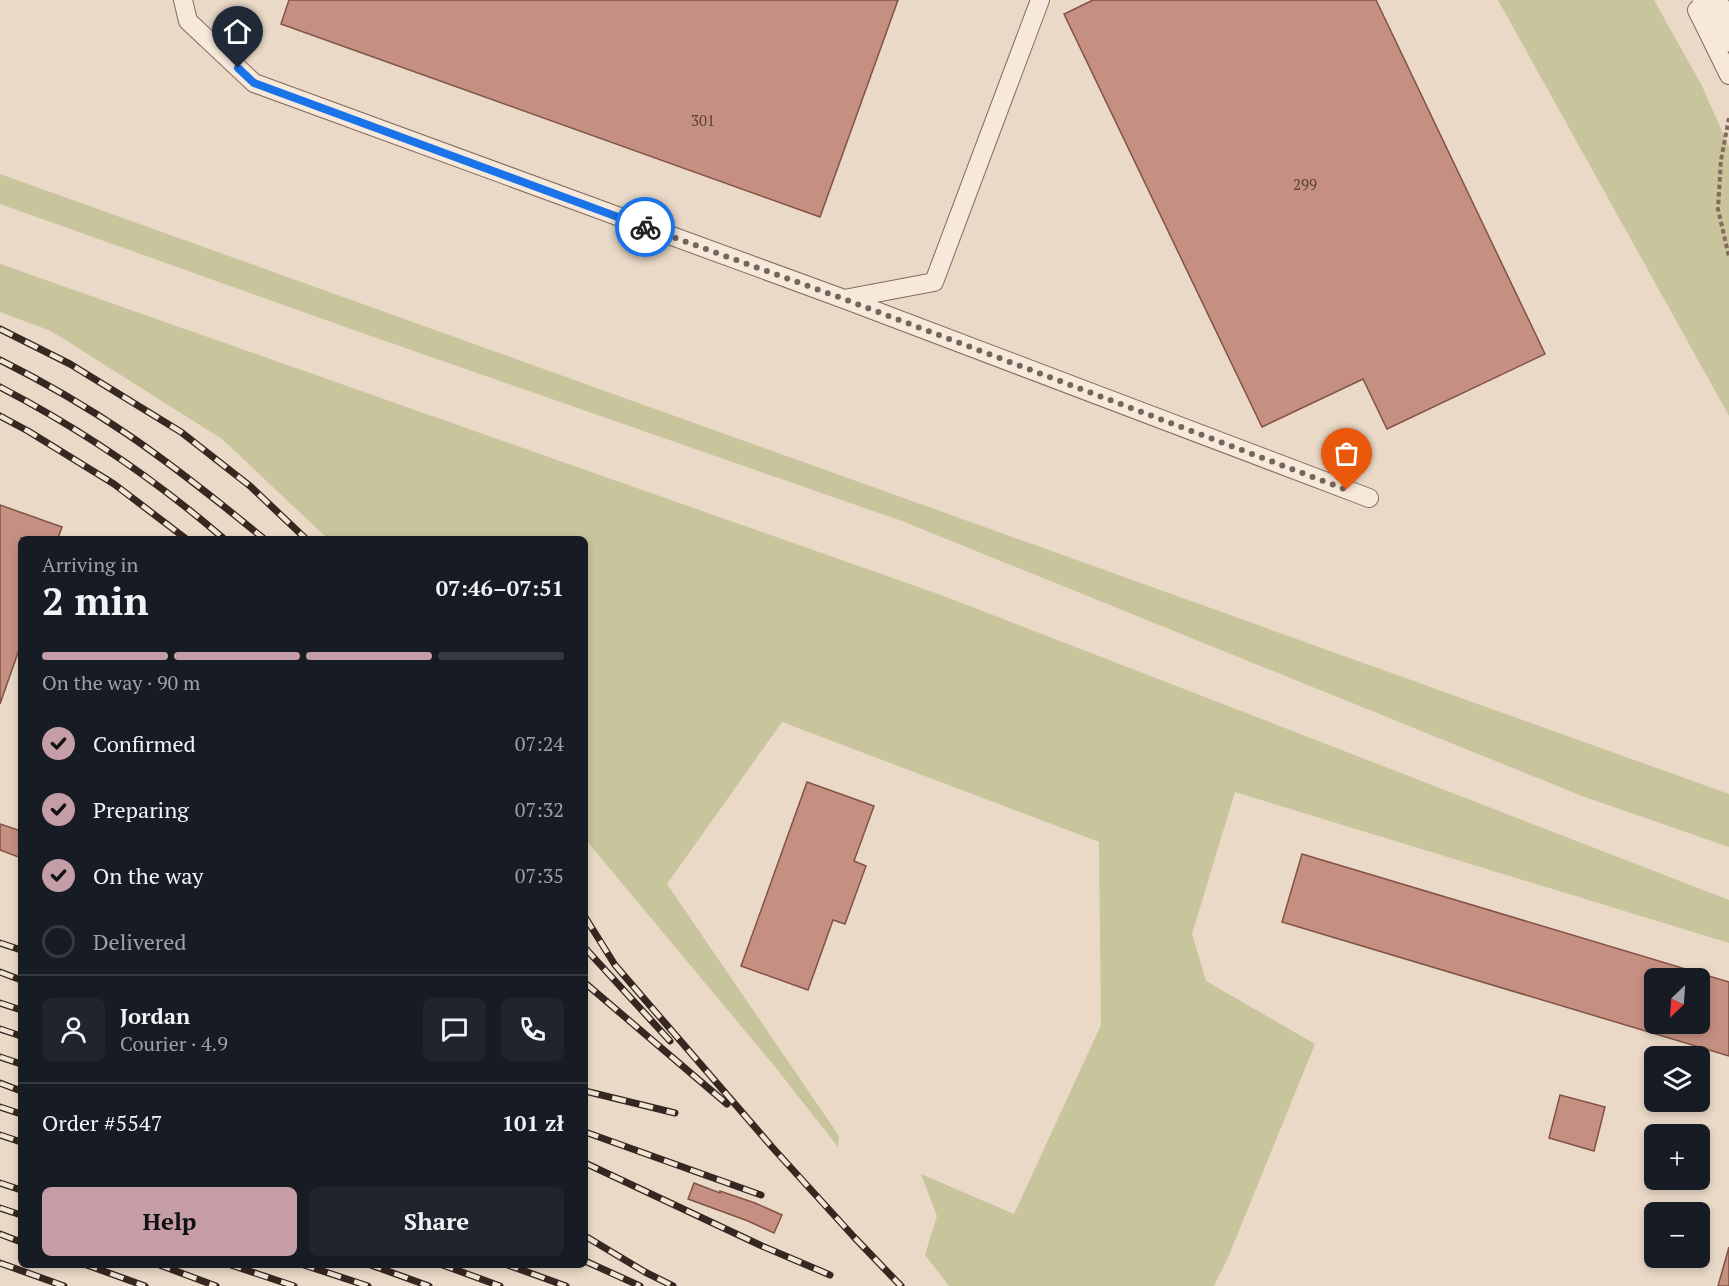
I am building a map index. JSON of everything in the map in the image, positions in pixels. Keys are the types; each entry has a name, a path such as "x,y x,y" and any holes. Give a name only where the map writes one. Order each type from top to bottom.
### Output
{"main road":[{"path":"1709,0 1729,35"}],"lane":[{"path":"183,0 188,21 254,83 844,299 1369,498"},
{"path":"844,299 934,282 1040,0"},
{"path":"1693,0 1729,75"}],"path":[{"path":"1729,118 1721,160 1718,209 1729,257"}],"shaded area":[{"path":"1498,0 1654,0 1702,86 1729,147 1729,416"},
{"path":"0,174 1729,794 1729,847 1582,796 902,521 0,204"},
{"path":"0,264 941,595 1729,900 1729,943 1235,792 1192,934 1206,981 1315,1044 1227,1260 1214,1286 949,1286 925,1255 937,1216 921,1174 1014,1214 1101,1025 1099,842 782,722 667,884 839,1136 838,1147 776,1068 588,843 588,536 325,536 222,439 51,331 0,312"}],"building":[{"path":"289,0 898,0 820,217 281,24"},
{"path":"1093,0 1376,0 1545,354 1387,429 1363,379 1262,427 1064,14"},
{"path":"0,505 62,527 59,536 18,536 18,653 0,704"},
{"path":"807,782 874,806 854,861 866,866 845,924 833,920 808,990 741,966"},
{"path":"0,824 18,830 18,857 0,850"},
{"path":"1302,854 1682,968 1644,968 1644,1031 1282,922"},
{"path":"1710,976 1729,982 1729,1056 1710,1050 1710,1046 1696,1046 1656,1034 1710,1034"},
{"path":"1560,1095 1605,1107 1594,1151 1549,1138"},
{"path":"694,1183 755,1203 782,1215 774,1233 688,1199"},
{"path":"1729,1247 1729,1286 1718,1286"}],"railway":[{"path":"0,329 70,364 181,432 250,486 303,536"},
{"path":"0,360 65,395 127,434 196,484 261,536"},
{"path":"0,387 59,420 116,456 221,536"},
{"path":"0,416 114,484 182,536"},
{"path":"588,922 615,965 772,1147 901,1286"},
{"path":"0,943 18,949"},
{"path":"588,951 670,1041"},
{"path":"0,972 18,979"},
{"path":"588,986 727,1104"},
{"path":"0,1003 18,1009"},
{"path":"0,1029 18,1035"},
{"path":"0,1057 18,1063"},
{"path":"0,1083 18,1090"},
{"path":"588,1092 675,1113"},
{"path":"0,1107 18,1113"},
{"path":"588,1133 761,1195"},
{"path":"0,1135 18,1141"},
{"path":"588,1164 762,1246 830,1275"},
{"path":"0,1183 18,1189"},
{"path":"0,1208 18,1214"},
{"path":"0,1234 18,1241"},
{"path":"588,1238 673,1286"},
{"path":"588,1262 640,1286"},
{"path":"0,1263 64,1286"},
{"path":"95,1268 145,1286"},
{"path":"168,1268 216,1286"},
{"path":"240,1268 294,1286"},
{"path":"313,1268 368,1286"},
{"path":"379,1268 429,1286"},
{"path":"451,1268 500,1286"},
{"path":"516,1268 566,1286"}],"way so far":[{"path":"645,227 844,299 1347,490"}],"route":[{"path":"238,68 254,83 645,227"}]}
